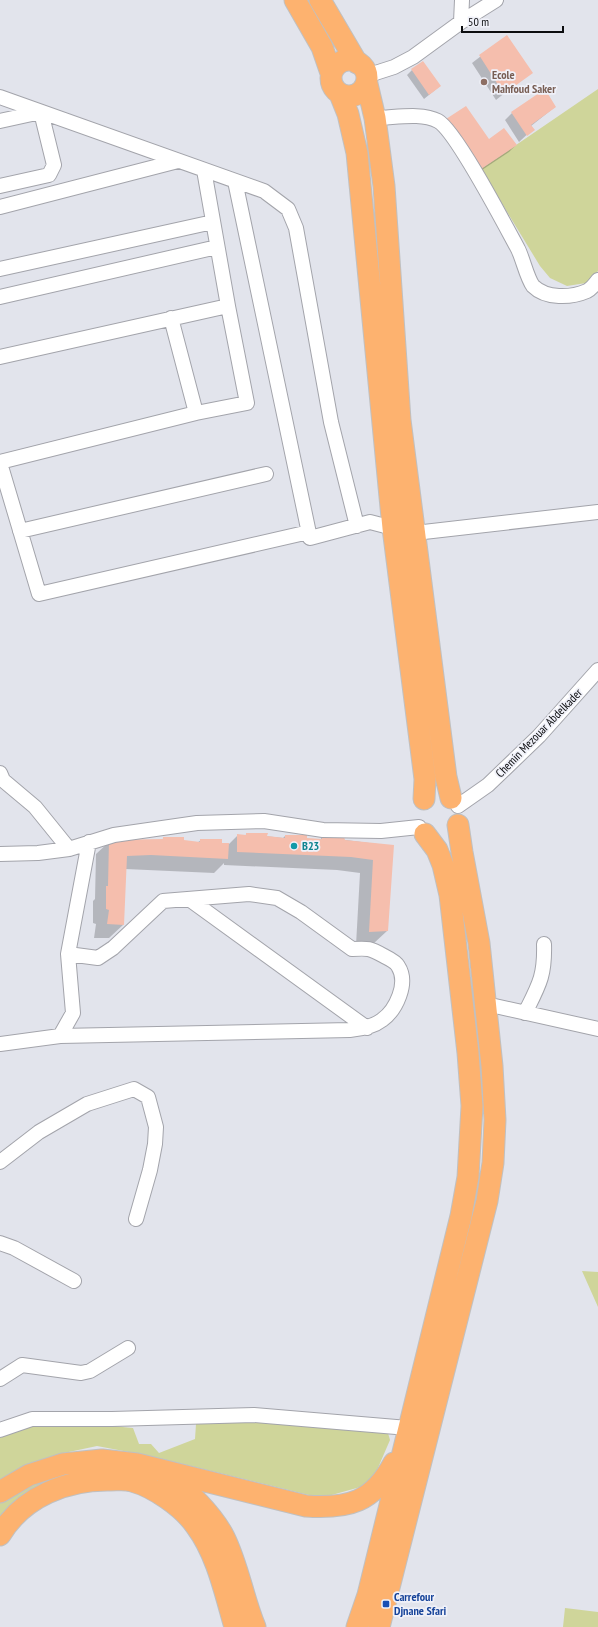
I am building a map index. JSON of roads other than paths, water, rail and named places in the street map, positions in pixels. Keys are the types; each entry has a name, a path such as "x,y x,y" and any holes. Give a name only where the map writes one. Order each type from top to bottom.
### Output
{"highway":[{"path":"295,0 322,47 331,73 331,81 334,89 340,94 347,96 355,95 363,74"},
{"path":"320,0 363,74 375,118 384,186 400,420 446,777 456,810 462,852 479,943 492,1066 495,1120 493,1163 487,1202 383,1625"},
{"path":"331,73 335,66 350,60 363,74"},
{"path":"340,94 348,114 357,153 393,528 425,779 424,800"},
{"path":"357,1627 368,1595 461,1216 468,1177 472,1106 460,973 450,896 443,865 437,850 422,830 416,817 418,808 424,800 432,795 442,794 456,810"},
{"path":"422,830 434,838 444,838 452,833 456,810"},
{"path":"0,1492 29,1475 64,1464 102,1460 137,1464 306,1506 327,1508 347,1506 364,1498 378,1487 388,1475 406,1437"},
{"path":"162,1470 195,1499 224,1537 255,1627"},
{"path":"0,1535 6,1524 29,1503 57,1488 92,1480 132,1481 163,1495 182,1509 196,1526 207,1546 218,1572 235,1627"}],"street":[{"path":"461,22 462,0"},
{"path":"363,74 394,67 413,57 461,22 496,0"},
{"path":"0,97 264,191 288,209 296,228 331,422 357,526"},
{"path":"0,121 41,112"},
{"path":"0,186 49,175 54,165 41,112"},
{"path":"375,118 423,117 438,122 452,136 476,175 518,250 533,285 548,296 566,296 588,291 598,280"},
{"path":"0,207 178,161"},
{"path":"204,170 247,403 196,413 0,462 38,594 309,532"},
{"path":"235,181 310,538 370,522 393,528"},
{"path":"0,269 213,222"},
{"path":"0,297 217,247"},
{"path":"0,357 228,306"},
{"path":"171,318 196,413"},
{"path":"20,531 266,474"},
{"path":"415,533 598,512"},
{"name":"Chemin Mezouar Abdelkader","path":"456,810 494,780 539,736 598,670"},
{"path":"0,773 3,780 35,807 69,849"},
{"path":"0,854 38,853 69,849 114,835 198,823 264,821 322,830 422,830"},
{"path":"60,1036 73,1013 68,954 89,842"},
{"path":"0,1044 60,1036 350,1030 367,1028 381,1021 393,1010 401,992 403,978 398,966 367,948 352,949 301,912 277,898 249,894 163,901 114,948 98,958 68,954"},
{"path":"189,899 367,1028"},
{"path":"525,1013 541,982 545,961 544,944"},
{"path":"486,1004 598,1030"},
{"path":"0,1162 39,1132 88,1104 134,1089 148,1097 156,1127 150,1170 136,1219"},
{"path":"0,1243 14,1248 74,1282"},
{"path":"0,1379 22,1365 81,1373 90,1371 128,1348"},
{"path":"0,1430 32,1419 112,1419 246,1415 406,1437"}],"place":[{"name":"Ecole Mahfoud Saker","path":"484,82"},
{"name":"B23","path":"294,846"},
{"name":"Carrefour Djnane Sfari","path":"386,1604"}]}
